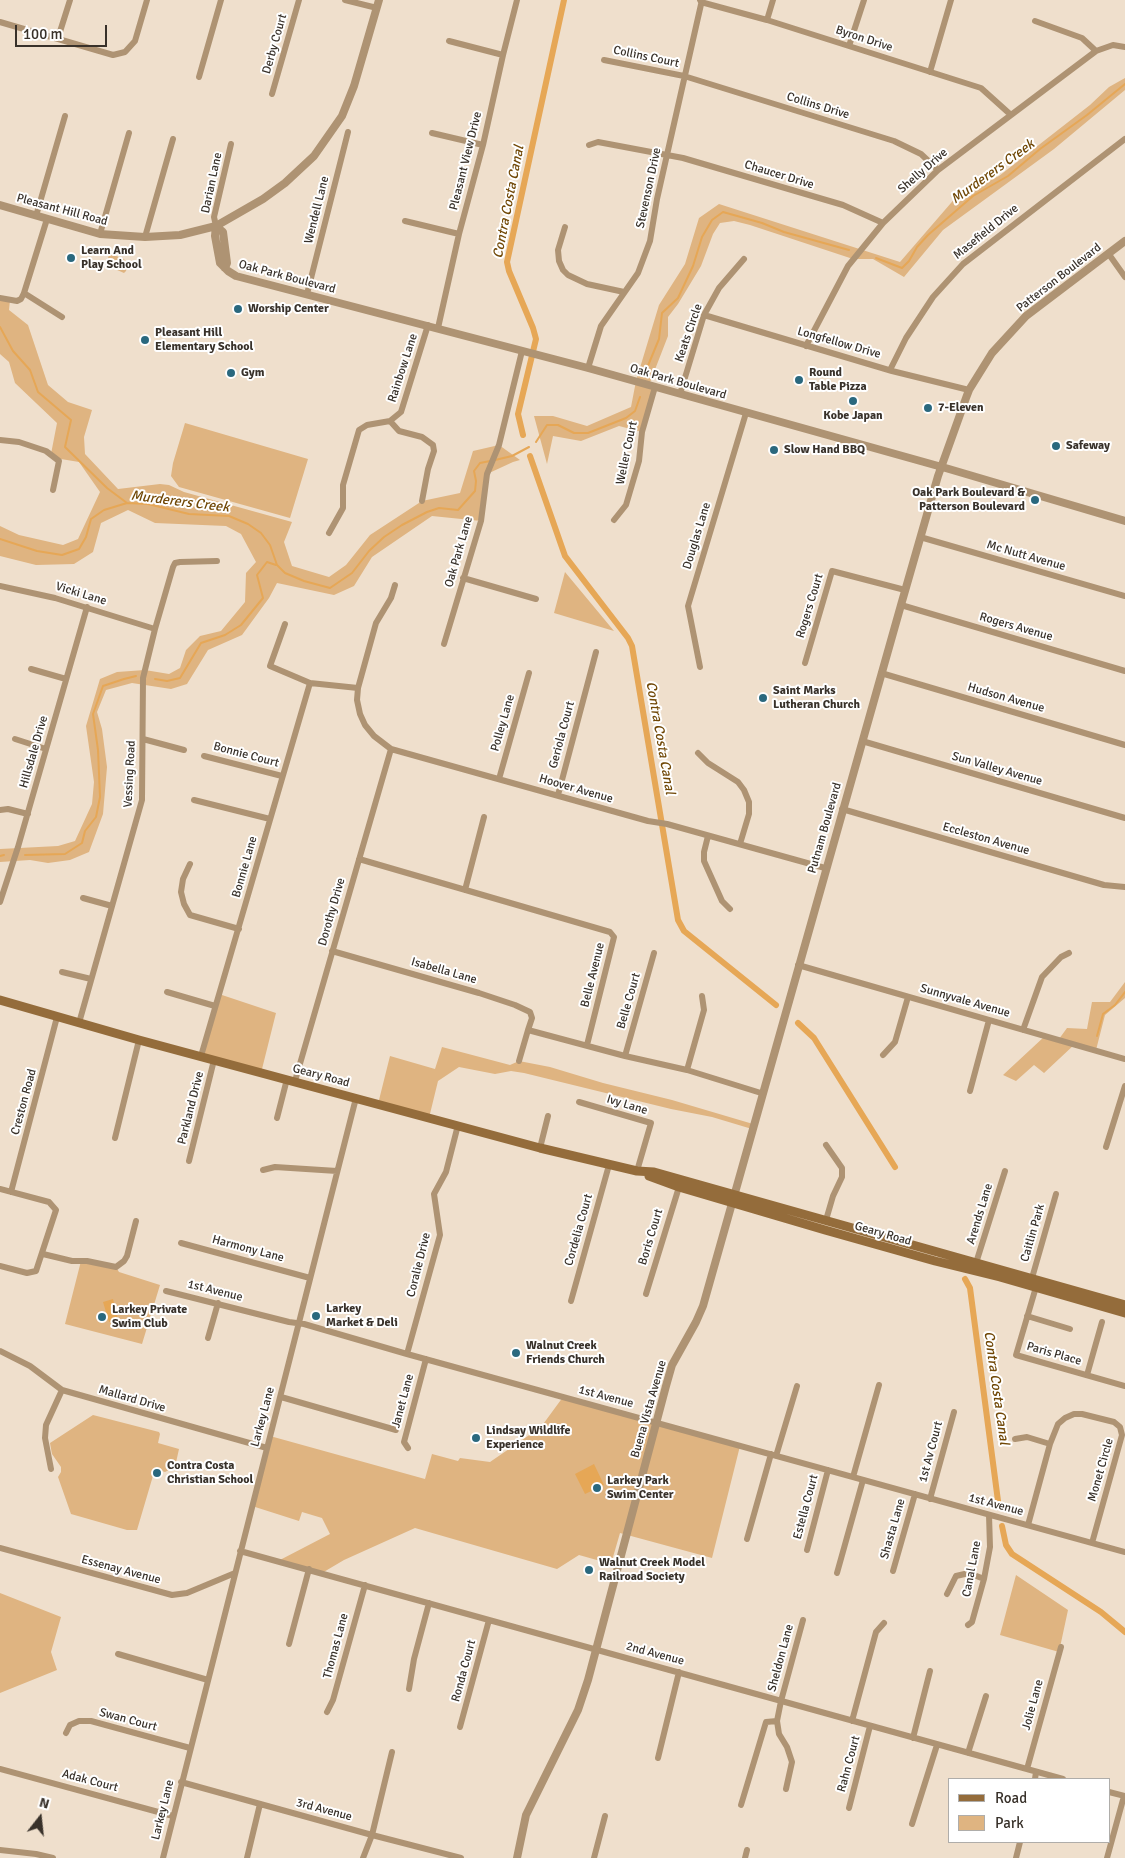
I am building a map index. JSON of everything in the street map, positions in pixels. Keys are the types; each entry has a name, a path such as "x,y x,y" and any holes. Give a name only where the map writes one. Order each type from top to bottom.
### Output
{"main road":[{"name":"Geary Road","path":"0,1000 139,1040 540,1148 637,1171 654,1172 733,1199 935,1261 1036,1287 1125,1314"},
{"name":"Geary Road","path":"637,1171 678,1187 826,1220 1125,1304"}],"street":[{"path":"58,38 70,0"},
{"path":"0,22 113,55 125,52 135,41 147,0"},
{"path":"198,77 221,0"},
{"name":"Derby Court","path":"272,94 299,0"},
{"path":"345,0 378,4"},
{"name":"Pleasant View Drive","path":"438,328 459,234 484,145 503,54 517,0"},
{"path":"767,20 773,0"},
{"path":"849,46 864,0"},
{"path":"930,72 951,0"},
{"name":"Byron Drive","path":"701,1 981,88 1011,115"},
{"name":"Stevenson Drive","path":"588,368 601,326 638,273 650,241 656,199 701,1"},
{"name":"Pleasant Hill Road","path":"0,205 100,234 145,237 180,235 216,226 263,199 285,183 314,156 342,116 354,86 378,4"},
{"path":"1035,21 1082,38 1096,51 1113,45 1125,47"},
{"path":"449,41 503,54"},
{"name":"Shelly Drive","path":"806,346 848,266 883,223 938,170 1096,51"},
{"name":"Collins Court","path":"604,60 684,76"},
{"name":"Collins Drive","path":"684,76 894,142 921,154 938,170"},
{"path":"36,216 65,116"},
{"name":"Wendell Lane","path":"307,294 348,132"},
{"path":"100,234 129,133"},
{"path":"432,133 484,145"},
{"name":"Masefield Drive","path":"890,370 906,338 933,297 963,264 1125,138"},
{"path":"145,237 173,139"},
{"name":"Chaucer Drive","path":"588,145 598,142 683,158 843,205 883,223"},
{"name":"Darian Lane","path":"216,226 214,217 231,144"},
{"path":"0,298 17,301 21,299 47,219"},
{"path":"405,221 459,234"},
{"name":"Oak Park Boulevard","path":"216,226 223,232 227,263 225,268 236,276 588,368 942,467 1125,521"},
{"path":"565,227 558,250 562,270 587,284 624,292"},
{"name":"Patterson Boulevard","path":"942,467 969,390 992,354 1026,316 1125,241"},
{"path":"1108,253 1125,277"},
{"name":"Keats Circle","path":"680,394 704,316 719,288 744,259"},
{"path":"24,293 62,317"},
{"name":"Longfellow Drive","path":"704,316 890,370 969,390"},
{"name":"Rainbow Lane","path":"390,421 401,412 428,326"},
{"name":"Oak Park Lane","path":"444,644 481,521 487,474 500,445 526,352"},
{"name":"Weller Court","path":"614,520 626,505 639,461 642,432 655,387"},
{"name":"Douglas Lane","path":"700,668 688,606 746,413"},
{"path":"329,533 343,508 343,485 359,430 367,425 390,421 399,431 422,437 433,445 434,451 428,469 422,501"},
{"path":"0,440 20,442 46,451 59,461 53,490"},
{"name":"Putnam Boulevard","path":"733,1199 900,605 942,467"},
{"name":"Mc Nutt Avenue","path":"920,537 1125,596"},
{"name":"Vessing Road","path":"79,1023 142,800 143,678 155,629 175,563 217,562"},
{"name":"Rogers Court","path":"805,662 832,571 905,590"},
{"path":"463,578 536,599"},
{"name":"Hoover Avenue","path":"395,585 391,598 376,623 358,688 357,700 365,725 374,736 391,749 826,868"},
{"name":"Vicki Lane","path":"0,586 32,592 87,607 155,629"},
{"name":"Rogers Avenue","path":"900,605 1125,671"},
{"name":"Hillsdale Drive","path":"0,902 28,814 87,607"},
{"path":"285,624 270,666 310,683 358,688"},
{"name":"Geriola Court","path":"558,795 596,652"},
{"path":"31,670 66,679"},
{"name":"Polley Lane","path":"499,779 529,673"},
{"name":"Hudson Avenue","path":"881,673 1125,744"},
{"name":"Bonnie Lane","path":"201,1056 310,683"},
{"path":"15,739 46,749"},
{"path":"143,739 184,750"},
{"name":"Sun Valley Avenue","path":"862,741 1125,818"},
{"name":"Dorothy Drive","path":"276,1118 291,1080 332,951 391,749"},
{"path":"698,753 708,763 738,782 744,790 749,802 749,814 740,844"},
{"name":"Bonnie Court","path":"204,756 282,776"},
{"path":"194,800 270,819"},
{"path":"0,810 8,809 28,814"},
{"name":"Eccleston Avenue","path":"842,809 1104,885 1125,887"},
{"path":"465,890 484,817"},
{"path":"708,836 704,861 722,900 730,909"},
{"name":"Belle Avenue","path":"359,859 610,932 614,937 588,1046"},
{"path":"190,864 183,879 181,892 184,904 190,915 239,929"},
{"path":"83,898 112,906"},
{"name":"Isabella Lane","path":"332,951 515,1005 530,1012 532,1018 528,1030"},
{"name":"Belle Court","path":"625,1056 654,953"},
{"path":"1023,1030 1042,977 1061,957 1069,953"},
{"name":"Sunnyvale Avenue","path":"798,965 1125,1059"},
{"path":"62,972 91,979"},
{"path":"167,992 215,1006"},
{"path":"687,1070 704,1010 702,996"},
{"path":"883,1055 895,1042 908,996"},
{"name":"Creston Road","path":"12,1192 57,1017"},
{"path":"970,1091 989,1020"},
{"path":"519,1061 528,1030 625,1056 687,1070 762,1093"},
{"path":"115,1138 139,1040"},
{"name":"Parkland Drive","path":"189,1161 214,1060"},
{"path":"1106,1147 1125,1086"},
{"name":"Larkey Lane","path":"163,1858 356,1098"},
{"name":"Ivy Lane","path":"578,1102 651,1123 637,1171"},
{"path":"540,1148 548,1116"},
{"name":"Coralie Drive","path":"407,1354 440,1235 434,1194 446,1172 458,1126"},
{"path":"826,1145 842,1168 842,1177 833,1196 826,1220"},
{"name":"Cordelia Court","path":"571,1301 609,1165"},
{"path":"263,1170 275,1166 336,1171"},
{"name":"Arends Lane","path":"976,1263 1005,1172"},
{"name":"Boris Court","path":"646,1294 678,1187"},
{"path":"0,1189 49,1202 56,1210 38,1268 34,1272 27,1273 0,1266"},
{"name":"Caitlin Park","path":"1032,1278 1056,1194"},
{"name":"Buena Vista Avenue","path":"517,1858 526,1815 578,1710 588,1680 672,1365 703,1306 733,1199"},
{"path":"43,1254 72,1261 87,1261 116,1267 127,1256 136,1221"},
{"name":"Harmony Lane","path":"181,1242 310,1278"},
{"name":"Paris Place","path":"1036,1287 1016,1355 1125,1386"},
{"name":"1st Avenue","path":"166,1291 298,1323 1125,1552"},
{"path":"208,1338 218,1303"},
{"path":"1027,1316 1070,1329"},
{"path":"1087,1375 1102,1322"},
{"name":"Mallard Drive","path":"0,1351 30,1366 62,1390 266,1448"},
{"name":"Janet Lane","path":"408,1448 404,1442 426,1359"},
{"path":"854,1477 880,1385"},
{"path":"747,1539 797,1386"},
{"path":"51,1469 46,1425 62,1390"},
{"path":"281,1397 396,1430"},
{"name":"1st Av Court","path":"930,1499 954,1412"},
{"name":"Monet Circle","path":"1028,1525 1050,1444 1058,1424 1074,1414 1082,1414 1114,1422 1122,1431 1092,1543"},
{"path":"1015,1439 1027,1437 1050,1444"},
{"name":"Estella Court","path":"807,1550 828,1470"},
{"path":"837,1573 863,1480"},
{"name":"Shasta Lane","path":"893,1570 915,1494"},
{"name":"Canal Lane","path":"968,1625 972,1622 984,1579 990,1547 990,1516"},
{"name":"Essenay Avenue","path":"0,1548 172,1595 187,1593 235,1573"},
{"name":"2nd Avenue","path":"240,1551 1059,1778"},
{"path":"289,1644 309,1569"},
{"path":"947,1594 956,1576 969,1574 984,1579"},
{"name":"Thomas Lane","path":"327,1712 333,1700 365,1586"},
{"path":"409,1689 414,1659 429,1604"},
{"name":"Ronda Court","path":"460,1727 489,1620"},
{"name":"Sheldon Lane","path":"778,1721 780,1701 803,1620"},
{"path":"852,1721 876,1632 884,1623"},
{"name":"Jolie Lane","path":"1027,1769 1061,1647"},
{"path":"118,1654 208,1680"},
{"path":"912,1738 930,1671"},
{"path":"658,1758 679,1672"},
{"path":"968,1753 986,1696"},
{"name":"Swan Court","path":"66,1734 70,1725 79,1721 90,1721 190,1748"},
{"path":"741,1805 766,1722 778,1721 779,1734 787,1747 792,1762 786,1789"},
{"name":"Rahn Court","path":"849,1808 870,1726"},
{"path":"912,1824 937,1744"},
{"path":"364,1858 372,1835 392,1752"},
{"name":"Adak Court","path":"0,1769 174,1816"},
{"path":"1035,1778 1036,1772"},
{"name":"3rd Avenue","path":"181,1782 461,1858"},
{"path":"1107,1858 1124,1796 1110,1792"},
{"path":"247,1858 260,1804"},
{"path":"594,1858 605,1816"},
{"path":"1016,1858 1020,1843"},
{"path":"0,1850 53,1858"},
{"path":"745,1858 747,1850"}],"green space":[{"path":"1125,78 1125,90 1054,149 943,230 904,277 873,259 853,259 734,221 720,223 713,234 701,266 668,317 668,336 649,385 655,387 642,432 619,426 581,441 553,436 547,464 534,416 553,416 587,426 631,407 636,381 659,305 685,264 699,218 719,204 900,262 957,196 999,176 1090,105 1109,87"},
{"path":"111,254 124,259 128,264 124,273 108,266 108,257"},
{"path":"0,298 10,300 9,310 28,325 48,385 68,402 92,410 84,437 85,454 118,489 160,484 169,485 184,492 292,522 284,542 292,566 329,577 346,565 370,535 422,501 460,493 473,451 499,445 520,460 487,474 481,521 432,516 372,557 354,586 334,595 277,583 269,598 242,635 208,650 187,684 171,689 132,683 106,690 97,712 102,729 107,767 103,814 89,852 70,860 48,863 30,860 0,862 0,849 58,846 75,841 92,804 94,782 86,726 100,679 117,672 145,670 169,674 180,668 186,650 200,636 221,631 245,602 246,573 256,562 241,534 226,526 155,523 128,510 101,523 93,552 74,564 36,565 0,556 0,526 19,535 63,545 78,539 100,492 79,462 61,459 51,454 57,423 15,383 9,362 0,354"},
{"path":"185,423 308,459 290,518 179,487 171,476"},
{"path":"565,572 614,631 554,613"},
{"path":"1125,982 1125,998 1105,1015 1096,1050 1075,1044 1044,1073 1034,1065 1016,1081 1003,1075 1045,1036 1059,1039 1067,1028 1087,1029 1092,1002 1110,1002"},
{"path":"219,994 276,1013 261,1073 201,1056"},
{"path":"442,1047 510,1065 519,1061 550,1067 753,1124 752,1129 712,1117 671,1109 524,1073 511,1071 495,1074 459,1067 438,1081 429,1118 378,1104 390,1056 435,1069"},
{"path":"81,1261 116,1267 119,1272 160,1285 142,1344 65,1324"},
{"path":"563,1397 740,1446 712,1558 620,1533 611,1564 579,1555 557,1569 415,1528 344,1560 322,1573 278,1561 330,1534 322,1518 302,1512 299,1521 252,1506 270,1436 425,1479 432,1454 458,1461 460,1458 490,1462 541,1427"},
{"path":"93,1415 159,1432 158,1443 179,1449 175,1467 165,1472 155,1469 137,1530 127,1530 71,1514 58,1477 61,1467 52,1454 50,1443"},
{"path":"1016,1575 1068,1610 1059,1652 1000,1635"},
{"path":"0,1593 61,1617 51,1652 57,1670 0,1693"}],"shaded area":[{"path":"113,1299 118,1319 109,1322 103,1302"},
{"path":"594,1464 604,1485 585,1494 575,1474"}],"waterway":[{"name":"Contra Costa Canal","path":"523,435 518,414 536,339 507,262 564,0"},
{"name":"Murderers Creek","path":"876,258 902,268 928,235 973,196 1008,176 1125,84"},
{"name":"Murderers Creek","path":"647,368 659,339 662,313 678,298 693,266 702,237 712,220 723,212 762,223 784,232 849,250"},
{"path":"0,327 13,351 30,370 38,392 71,420 65,447 107,488 127,503"},
{"name":"Murderers Creek","path":"536,442 547,425 558,425 574,433 588,433 626,418 635,411 640,397"},
{"name":"Murderers Creek","path":"495,460 512,456 529,447"},
{"name":"Contra Costa Canal","path":"530,456 565,556 628,638 632,646 678,920 684,931 776,1005"},
{"name":"Murderers Creek","path":"0,539 37,551 62,555 79,549 86,537 91,519 104,510 127,503 148,504 189,514 229,516 248,524 261,533 270,545 277,565 285,573 304,581 330,588 352,573 369,551 384,537 402,525 439,508 458,510 475,491 474,471 480,463 490,461"},
{"path":"155,679 167,681 180,678 201,643 225,635 241,625 263,598 257,575 267,562 276,565"},
{"path":"25,855 65,854 82,843 85,831 96,817 100,797 98,750 93,714 103,686 136,676"},
{"path":"0,856 4,855"},
{"path":"1097,1036 1103,1014 1115,1005 1125,992"},
{"name":"Contra Costa Canal","path":"798,1023 814,1038 895,1167"},
{"name":"Contra Costa Canal","path":"965,1279 970,1288 998,1501"},
{"name":"Contra Costa Canal","path":"1002,1526 1006,1545 1012,1554 1101,1612 1125,1632"}],"place":[{"name":"Learn And Play School","path":"71,258"},
{"name":"Worship Center","path":"238,309"},
{"name":"Pleasant Hill Elementary School","path":"145,340"},
{"name":"Gym","path":"231,373"},
{"name":"Round Table Pizza","path":"799,380"},
{"name":"Kobe Japan","path":"853,401"},
{"name":"7-Eleven","path":"928,408"},
{"name":"Safeway","path":"1056,446"},
{"name":"Slow Hand BBQ","path":"774,450"},
{"name":"Oak Park Boulevard & Patterson Boulevard","path":"1035,500"},
{"name":"Saint Marks Lutheran Church","path":"763,698"},
{"name":"Larkey Market & Deli","path":"316,1316"},
{"name":"Larkey Private Swim Club","path":"102,1317"},
{"name":"Walnut Creek Friends Church","path":"516,1353"},
{"name":"Lindsay Wildlife Experience","path":"476,1438"},
{"name":"Contra Costa Christian School","path":"157,1473"},
{"name":"Larkey Park Swim Center","path":"597,1488"},
{"name":"Walnut Creek Model Railroad Society","path":"589,1570"}]}
